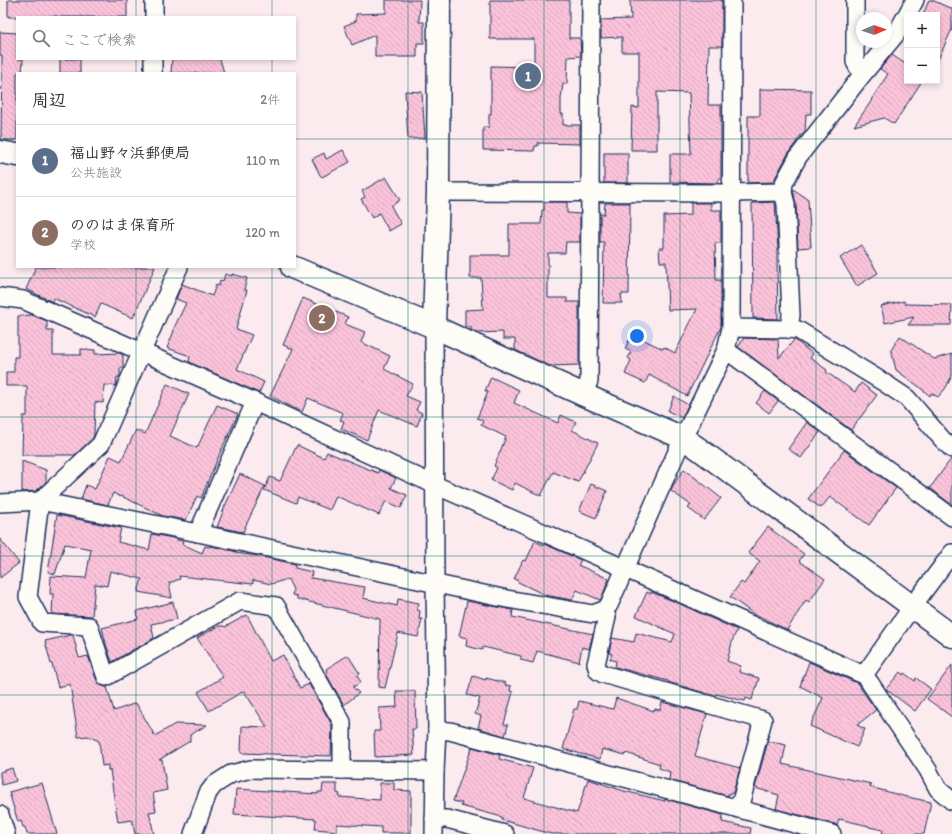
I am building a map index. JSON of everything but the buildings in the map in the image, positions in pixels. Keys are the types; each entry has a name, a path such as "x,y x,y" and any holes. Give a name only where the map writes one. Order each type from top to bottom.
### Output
{"street":[{"path":"154,0 154,16"},
{"path":"439,0 438,192 434,327 437,730 434,826 447,819 505,834"},
{"path":"584,395 588,382 591,0"},
{"path":"0,503 40,501 507,599 593,614 604,610 609,605 626,569 683,438 726,350 730,328 732,0"},
{"path":"855,0 855,62 862,75"},
{"path":"789,329 791,315 786,204 783,192 784,183 798,157 896,34 916,0"},
{"path":"153,60 153,72"},
{"path":"0,152 16,154"},
{"path":"438,192 783,192"},
{"path":"179,268 101,444 40,501 28,597 42,623 89,626 106,677 240,601 276,606 342,722 342,770"},
{"path":"294,268 434,327 683,438 952,636"},
{"path":"0,297 23,300 142,352 435,485 864,675 928,770 938,789 952,801"},
{"path":"730,328 798,330 907,398 952,449"},
{"path":"726,350 952,517"},
{"path":"198,533 255,402"},
{"path":"864,675 952,553"},
{"path":"604,610 607,617 596,664 598,671 603,674 763,720 739,809"},
{"path":"437,730 450,731 821,832"},
{"path":"193,834 208,793 214,785 231,774 251,769 435,771"},
{"path":"0,815 6,834"}],"place":[{"name":"福山野々浜郵便局","path":"528,76"},
{"name":"ののはま保育所","path":"322,318"}]}
